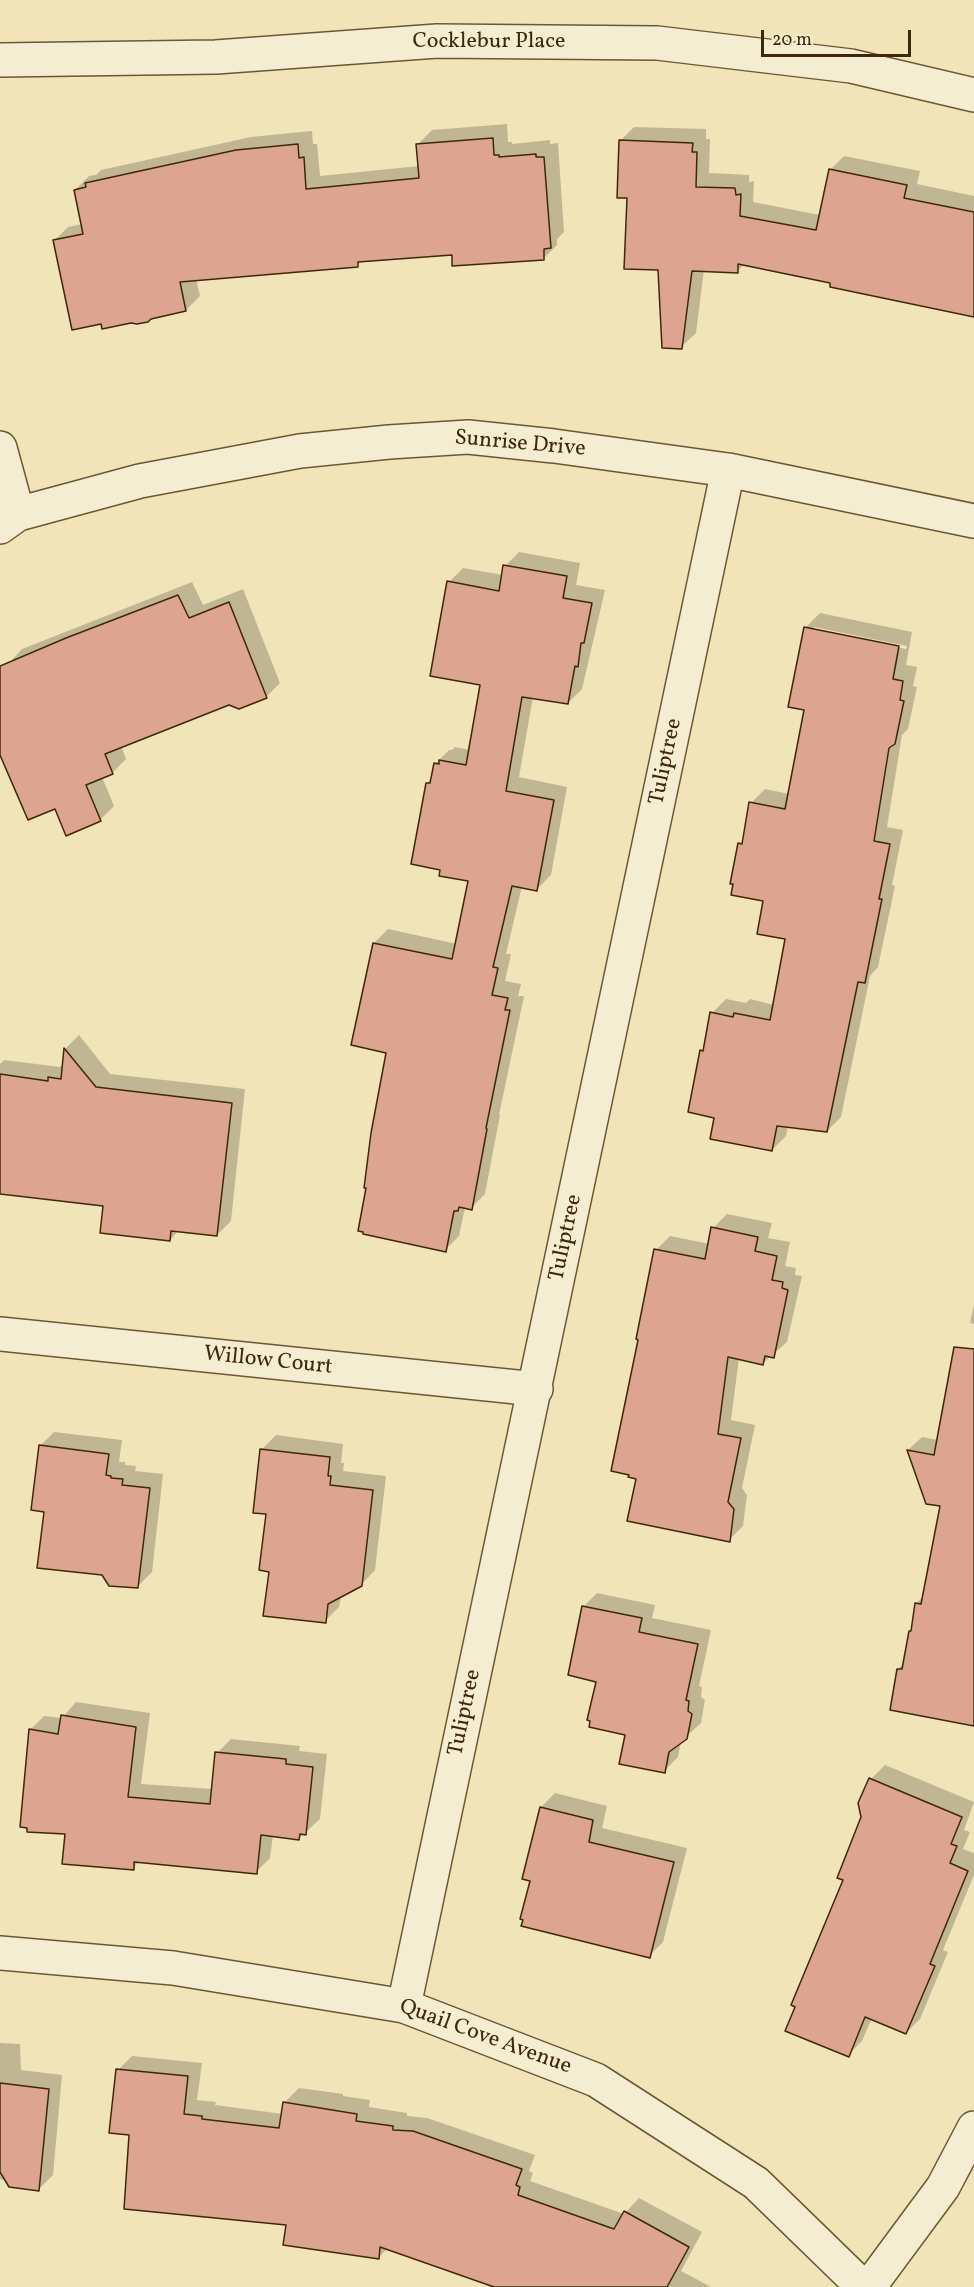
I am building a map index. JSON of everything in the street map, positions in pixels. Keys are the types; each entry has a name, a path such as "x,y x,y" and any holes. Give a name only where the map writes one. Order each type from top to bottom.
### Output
{"street":[{"name":"Cocklebur Place","path":"0,60 216,57 436,41 657,43 851,66 974,95"},
{"name":"Sunrise Drive","path":"9,520 140,481 300,451 468,437 554,446 729,470 974,522"},
{"path":"0,447 9,520"},
{"name":"Tuliptree","path":"404,2006 729,470"},
{"name":"Willow Court","path":"0,1334 536,1389"},
{"name":"Quail Cove Avenue","path":"0,1953 173,1968 404,2006 596,2080 756,2183 863,2287"},
{"path":"869,2287 943,2187 974,2128"}],"building":[{"path":"493,138 494,155 499,155 499,157 536,154 536,157 544,157 551,248 544,249 544,260 452,266 452,255 358,262 358,267 180,282 186,311 137,324 131,323 102,329 101,324 72,330 53,240 83,234 74,190 86,187 85,183 236,150 298,144 299,158 304,157 306,189 419,178 416,144"},
{"path":"619,140 693,143 692,152 697,152 696,187 735,188 736,195 741,194 740,216 816,230 829,169 907,185 904,198 974,212 974,317 830,287 830,283 738,264 738,273 692,271 682,349 662,348 658,270 624,269 627,198 617,198"},
{"path":"503,565 567,576 563,598 592,603 584,643 581,643 578,667 575,666 568,704 522,697 506,791 554,800 537,891 512,886 493,967 498,968 492,995 508,998 505,1010 510,1010 472,1210 459,1207 458,1211 454,1211 446,1252 358,1231 366,1188 364,1188 371,1133 386,1053 351,1045 373,943 452,959 468,881 439,876 440,870 411,864 426,783 430,783 434,763 439,764 439,760 466,765 480,685 430,676 447,581 499,591"},
{"path":"178,595 189,618 229,602 267,698 239,709 229,705 105,754 113,774 86,785 101,821 66,836 55,809 28,820 0,755 0,666"},
{"path":"804,627 899,646 893,679 903,681 900,700 904,701 895,744 889,748 874,841 890,844 879,899 882,899 865,983 858,982 827,1132 777,1126 772,1151 710,1139 714,1118 688,1112 710,1012 733,1017 734,1013 770,1020 785,939 757,934 763,901 731,895 733,884 730,884 738,843 742,844 749,802 785,809 804,710 788,707"},
{"path":"64,1048 96,1087 232,1103 217,1236 171,1231 170,1241 100,1233 103,1206 0,1194 0,1074 48,1081 48,1077 61,1079"},
{"path":"711,1227 758,1237 755,1251 777,1256 772,1280 783,1282 782,1288 788,1290 774,1358 765,1356 763,1365 728,1357 718,1434 741,1438 728,1502 734,1509 730,1542 627,1521 636,1479 611,1471 654,1249 705,1259"},
{"path":"954,1347 974,1349 974,1726 890,1710 897,1669 902,1669 915,1603 921,1604 940,1506 926,1504 907,1450 934,1455"},
{"path":"39,1445 109,1454 106,1475 123,1479 122,1485 150,1488 138,1588 109,1586 102,1575 37,1568 44,1512 31,1510"},
{"path":"260,1449 330,1457 328,1476 331,1476 330,1485 373,1490 362,1586 328,1604 326,1623 263,1616 269,1572 259,1570 266,1514 253,1513"},
{"path":"582,1606 642,1618 639,1632 698,1644 686,1700 689,1701 688,1711 692,1714 687,1739 669,1752 665,1773 619,1764 625,1735 589,1727 590,1721 587,1720 596,1682 568,1675"},
{"path":"61,1715 136,1727 128,1797 210,1804 215,1752 286,1759 286,1764 313,1767 306,1835 300,1834 299,1840 261,1835 257,1874 134,1862 134,1870 62,1864 65,1834 27,1832 27,1828 20,1827 29,1729 58,1734"},
{"path":"869,1778 962,1817 951,1844 957,1846 950,1863 968,1871 930,1964 935,1966 906,2034 865,2017 849,2057 785,2031 795,2007 791,2005 843,1880 837,1878 861,1817 858,1803"},
{"path":"540,1807 593,1820 589,1842 674,1862 650,1958 521,1926 523,1920 520,1919 530,1881 522,1879"},
{"path":"116,2069 188,2076 184,2114 202,2116 202,2119 279,2128 283,2102 357,2114 356,2121 393,2126 393,2130 413,2131 522,2169 516,2185 520,2187 518,2195 614,2229 624,2211 689,2247 667,2287 494,2287 380,2247 379,2259 283,2245 286,2225 124,2209 129,2135 109,2133"},
{"path":"0,2083 49,2089 39,2191 9,2187 0,2172"}]}
